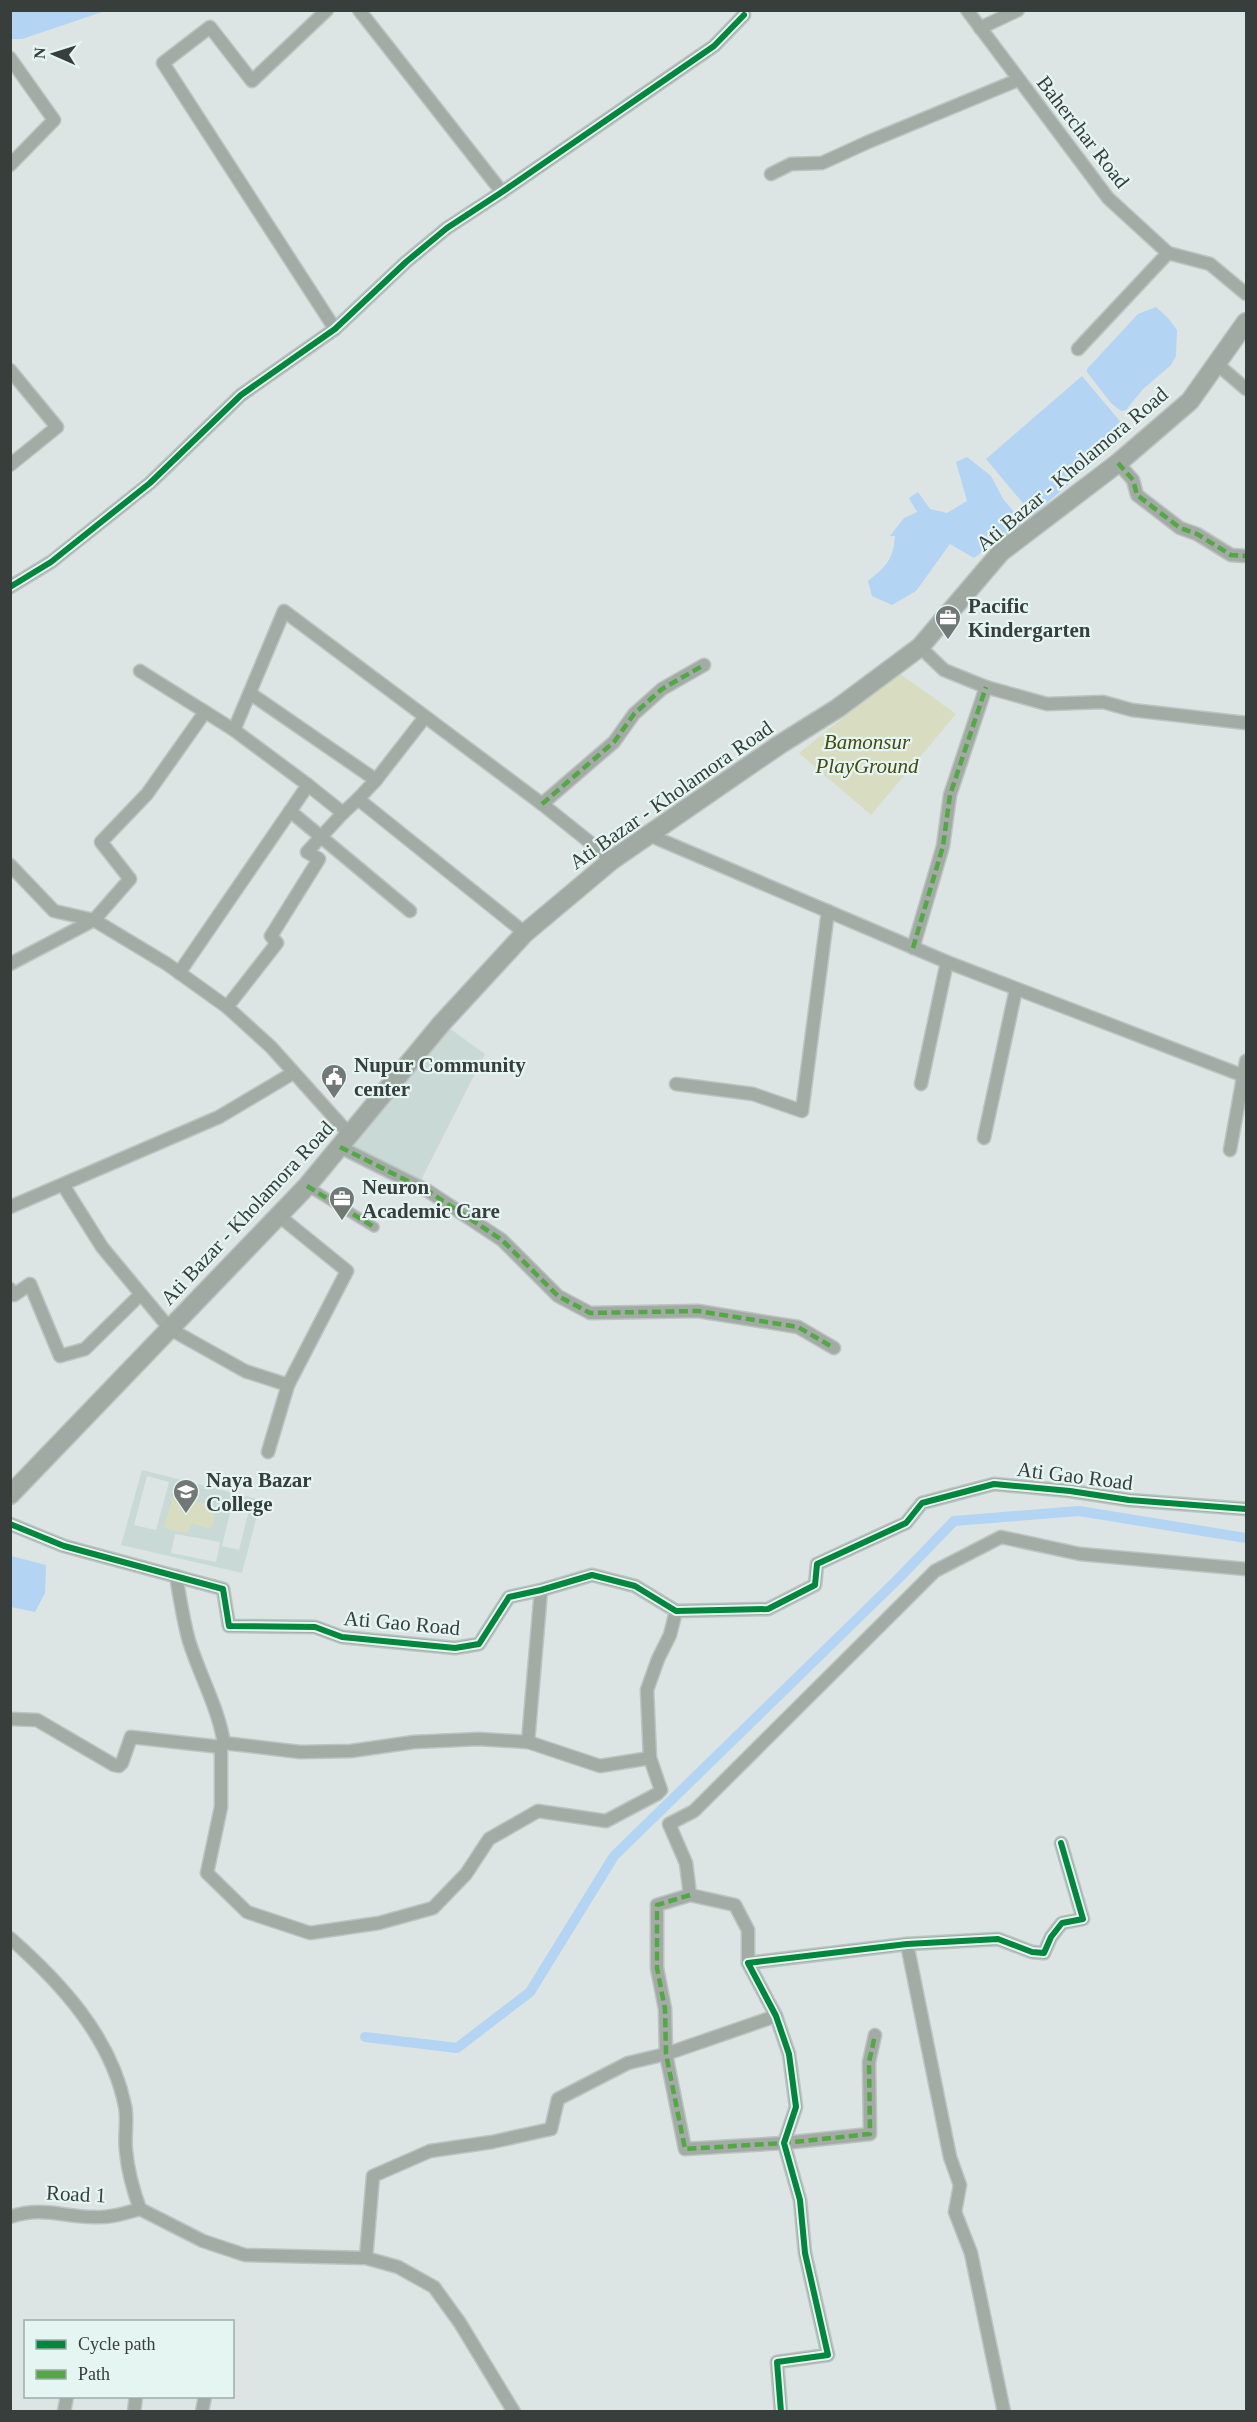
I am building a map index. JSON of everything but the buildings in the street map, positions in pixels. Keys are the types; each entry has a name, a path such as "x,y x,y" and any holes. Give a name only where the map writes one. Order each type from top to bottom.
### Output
{"main road":[{"name":"Ati Bazar - Kholamora Road","path":"10,1495 307,1186 442,1023 525,933 612,860 779,745 837,708 920,648 1001,552 1118,463 1190,400 1246,322"}],"street":[{"path":"327,10 252,81 210,27 162,63 335,329"},
{"path":"359,10 502,192"},
{"name":"Baherchar Road","path":"968,10 1108,198 1168,254 1210,264 1246,294"},
{"path":"980,28 1018,10"},
{"path":"10,587 51,562 150,483 241,395 335,329 406,262 447,228 714,46 744,15"},
{"path":"10,58 54,120 10,165"},
{"path":"771,174 790,164 822,163 1018,80"},
{"path":"1078,349 1168,254"},
{"path":"1219,361 1246,389"},
{"path":"10,370 57,427 10,465"},
{"path":"1118,463 1133,480 1137,495 1180,528 1197,534 1231,555 1246,556"},
{"path":"234,730 284,611 542,804 612,860"},
{"path":"920,648 944,670 986,687 1047,704 1103,702 1132,710 1246,723"},
{"path":"542,804 614,742 634,714 662,689 704,664"},
{"path":"140,672 234,730 343,813"},
{"path":"914,948 943,846 950,795 986,687"},
{"path":"250,694 376,780"},
{"path":"10,964 94,920 130,879 101,842 147,794 205,712"},
{"path":"227,1007 277,943 271,936 319,859 307,852 376,780 425,717"},
{"path":"179,973 308,786"},
{"path":"358,799 525,933"},
{"path":"290,811 410,911"},
{"path":"649,835 947,962 1244,1076"},
{"path":"10,865 54,911 94,920 179,973 227,1007 271,1047 345,1141 428,1191 502,1240 558,1296 590,1313 698,1311 798,1327 834,1348"},
{"path":"676,1084 753,1094 802,1111 828,911"},
{"path":"921,1084 947,962"},
{"path":"984,1138 1016,989"},
{"path":"1230,1150 1246,1061"},
{"path":"10,1208 219,1117 293,1073"},
{"path":"63,1185 102,1247 170,1329 245,1371 288,1385"},
{"path":"307,1186 374,1227"},
{"path":"268,1452 288,1385 347,1271 278,1215"},
{"path":"10,1289 14,1295 30,1284 60,1356 85,1349 141,1294"},
{"name":"Ati Gao Road","path":"176,1576 223,1589 229,1626 315,1627 342,1637 455,1648 479,1644 509,1597 592,1575 635,1586 676,1611 768,1609 814,1585 817,1564 906,1523 922,1503 994,1484 1070,1491 1129,1500 1246,1509"},
{"path":"10,1524 64,1546 176,1576 189,1639 221,1724 221,1807 207,1873 247,1912 309,1933 379,1923 433,1908 466,1874 489,1839 538,1811 606,1821 661,1790 650,1758 647,1690 658,1659 670,1635 676,1611"},
{"path":"690,1894 686,1863 669,1824 694,1812 935,1571 1000,1537 1080,1554 1246,1569"},
{"path":"528,1742 542,1590"},
{"path":"10,1719 36,1720 119,1766 131,1737 300,1752 351,1751 414,1742 479,1739 528,1742 600,1766 650,1758"},
{"path":"748,1964 907,1944 998,1939 1032,1952 1044,1953 1051,1937 1062,1923 1083,1919 1061,1843"},
{"path":"781,2412 777,2362 828,2355 806,2253 800,2200 784,2143 796,2107 789,2054 776,2016 748,1964 748,1930 735,1905 690,1894 657,1905 657,1968 665,2009 666,2054 685,2149 784,2143 870,2134 868,2061 875,2035"},
{"path":"10,1938 48,1971 89,2020 111,2066 125,2106 126,2150 131,2182 140,2209 203,2241 245,2255 366,2258 398,2267 434,2287 460,2323 514,2412"},
{"path":"907,1944 950,2157 960,2184 955,2212 970,2253 1004,2412"},
{"path":"366,2258 373,2176 430,2151 492,2142 551,2129 558,2099 628,2063 666,2054 776,2016"},
{"name":"Road 1","path":"10,2217 28,2211 93,2217 116,2216 140,2209"}],"shaded area":[{"path":"442,1023 485,1054 418,1186 340,1147"},
{"path":"142,1470 261,1500 242,1573 121,1545","holes":["147,1476 169,1482 156,1530 134,1525","173,1496 209,1508 211,1513 191,1523 187,1532","233,1501 250,1506 239,1550 222,1546","175,1534 220,1542 216,1562 171,1553"]}],"green space":[{"name":"Bamonsur PlayGround","path":"899,673 956,714 871,815 799,753"},
{"path":"173,1496 207,1504 215,1516 211,1529 191,1523 187,1533 164,1528"}],"water":[{"path":"11,10 105,11 22,39 11,39"},
{"path":"1156,307 1177,330 1176,356 1171,365 1143,389 1126,410 1121,411 1111,403 1087,369 1138,314"},
{"path":"1082,376 1129,432 1033,515 986,459"},
{"path":"967,457 991,476 1003,499 1027,527 992,544 974,558 950,544 916,591 892,605 872,596 868,581 884,567 890,557 895,536 890,536 904,518 917,512 909,498 918,492 930,509 947,513 967,501 956,462"},
{"path":"11,1556 46,1565 45,1593 35,1612 11,1607"}],"waterway":[{"path":"365,2037 457,2048 530,1992 614,1856 898,1579 954,1521 1079,1511 1246,1538"}],"marked path":[{"path":"1118,463 1133,480 1137,495 1180,528 1197,534 1231,555 1246,556"},
{"path":"542,804 614,742 634,714 662,689 704,665"},
{"path":"913,948 943,846 950,795 986,687"},
{"path":"340,1147 428,1191 502,1240 558,1296 590,1313 698,1311 798,1327 834,1348"},
{"path":"307,1186 374,1227"},
{"path":"690,1895 657,1905 657,1968 665,2009 666,2054 685,2149 784,2143 870,2134 869,2062 875,2035"}],"cycle path":[{"path":"10,587 51,562 150,483 241,395 335,329 406,262 447,228 714,46 744,15"},
{"path":"10,1524 64,1546 223,1589 229,1626 315,1627 342,1637 455,1648 479,1644 509,1597 592,1575 635,1586 676,1611 768,1609 815,1585 817,1564 906,1523 922,1503 994,1484 1070,1491 1129,1500 1246,1509"},
{"path":"781,2412 777,2362 828,2355 805,2253 800,2200 784,2143 796,2107 789,2054 776,2016 748,1963 907,1944 998,1939 1032,1952 1044,1953 1051,1937 1062,1923 1083,1919 1061,1843"}],"place":[{"name":"Pacific Kindergarten","path":"948,641"},
{"name":"Nupur Community center","path":"334,1100"},
{"name":"Neuron Academic Care","path":"342,1222"},
{"name":"Naya Bazar College","path":"186,1515"}]}
